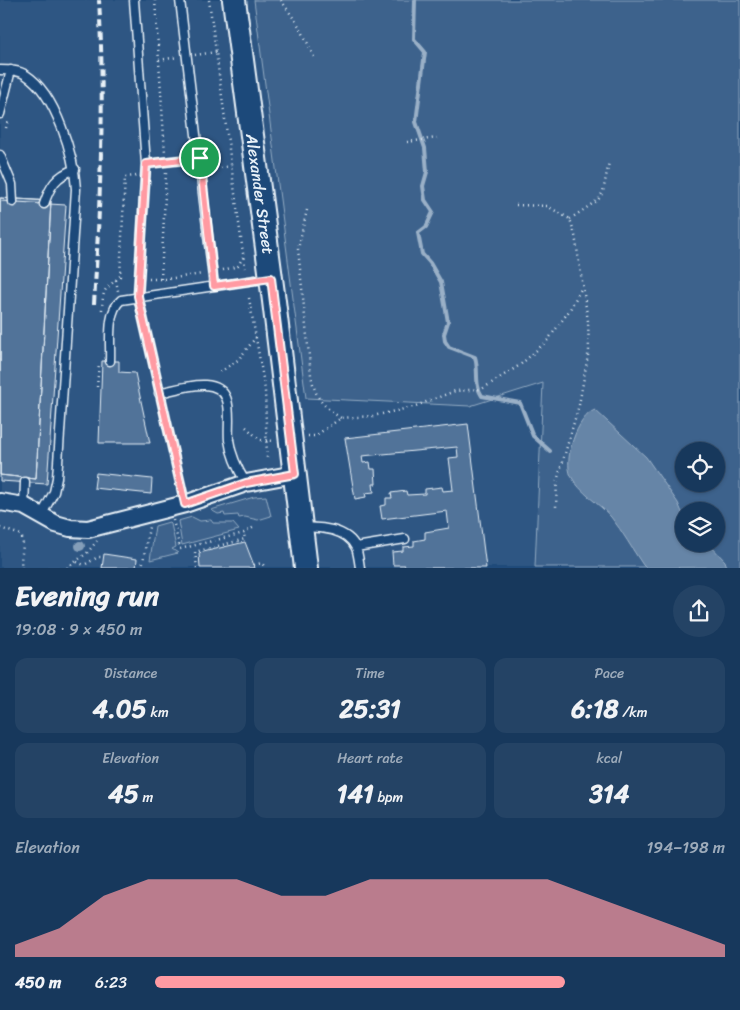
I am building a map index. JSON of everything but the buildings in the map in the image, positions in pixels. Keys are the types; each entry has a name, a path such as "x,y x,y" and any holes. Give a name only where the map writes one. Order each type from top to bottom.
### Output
{"main road":[{"name":"Alexander Street","path":"234,0 271,278 306,568"}],"street":[{"path":"0,502 24,506 41,516 70,528 88,529 185,504 246,483 295,474"}],"lane":[{"path":"134,0 146,164 138,296 185,504"},
{"path":"180,0 214,286"},
{"path":"0,70 11,70 29,77 51,106 61,125 75,169 76,189 57,478 54,492 41,516"},
{"path":"0,114 11,70"},
{"path":"0,155 12,184 13,202"},
{"path":"146,164 200,158"},
{"path":"44,204 55,180 63,173 75,169"},
{"path":"110,361 113,308 121,300 271,278"},
{"path":"159,393 202,384 212,386 224,393 229,406 229,440 232,455 246,483"},
{"path":"24,506 25,482"},
{"path":"301,528 316,526 336,531 356,547 360,568"},
{"path":"356,547 405,539"}],"path":[{"path":"154,0 165,157"},
{"path":"209,0 246,268"},
{"path":"281,0 301,29 314,56"},
{"path":"193,56 216,52"},
{"path":"158,60 180,57"},
{"path":"407,142 437,138"},
{"path":"570,219 598,200 603,192 609,162"},
{"path":"209,170 231,166"},
{"path":"160,279 166,173"},
{"path":"102,317 104,292 110,283 120,276 125,177 138,176"},
{"path":"516,205 546,206 570,219 575,235 588,321 589,350 581,397 557,481 556,507"},
{"path":"307,210 298,249 315,394 330,411 341,418"},
{"path":"223,270 238,266 244,256"},
{"path":"149,278 160,279 210,272"},
{"path":"120,276 126,276"},
{"path":"116,280 118,294"},
{"path":"301,437 315,436 341,418 373,416 413,407 455,391 482,389 520,366 548,340 582,289"},
{"path":"249,298 265,390 264,441 267,459"},
{"path":"220,372 238,360 257,336"},
{"path":"98,387 99,357"},
{"path":"246,427 256,438 264,441 278,441"},
{"path":"172,516 180,549 244,533 256,526"},
{"path":"142,568 150,522"},
{"path":"0,528 21,535 23,545 20,561 22,568"},
{"path":"197,568 195,552 245,539 244,533"},
{"path":"67,568 77,562 101,536"},
{"path":"77,562 84,565 98,557 103,557"},
{"path":"254,565 262,563 265,568"}],"shaded area":[{"path":"0,0 740,0 740,567 0,567"},
{"path":"254,0 740,0 740,567 535,567 543,383 470,406 306,398"},
{"path":"595,410 646,457 677,502 675,502 675,552 717,552 725,561 727,567 646,568 643,565 611,517 579,488 571,476 569,460 573,439 577,429 588,414"},
{"path":"266,496 271,516 258,520 245,517 239,518 238,515 225,516 224,513 218,514 211,510 254,497"},
{"path":"192,517 200,521 211,520 213,523 233,523 239,530 182,545 178,521"},
{"path":"169,522 176,547 172,549 178,553 150,560 155,526"}],"waterway":[{"path":"415,0 414,39 425,52 416,122 425,148 427,172 423,186 425,200 433,212 426,227 418,233 422,254 430,263 441,282 448,322 444,334 445,341 449,347 475,357 477,382 482,396 520,403 533,436 550,451"}],"railway":[{"path":"94,304 102,114 99,0"}],"route":[{"path":"200,158 214,286 271,278 295,474 246,483 185,504 138,296 146,164 200,158"}]}
